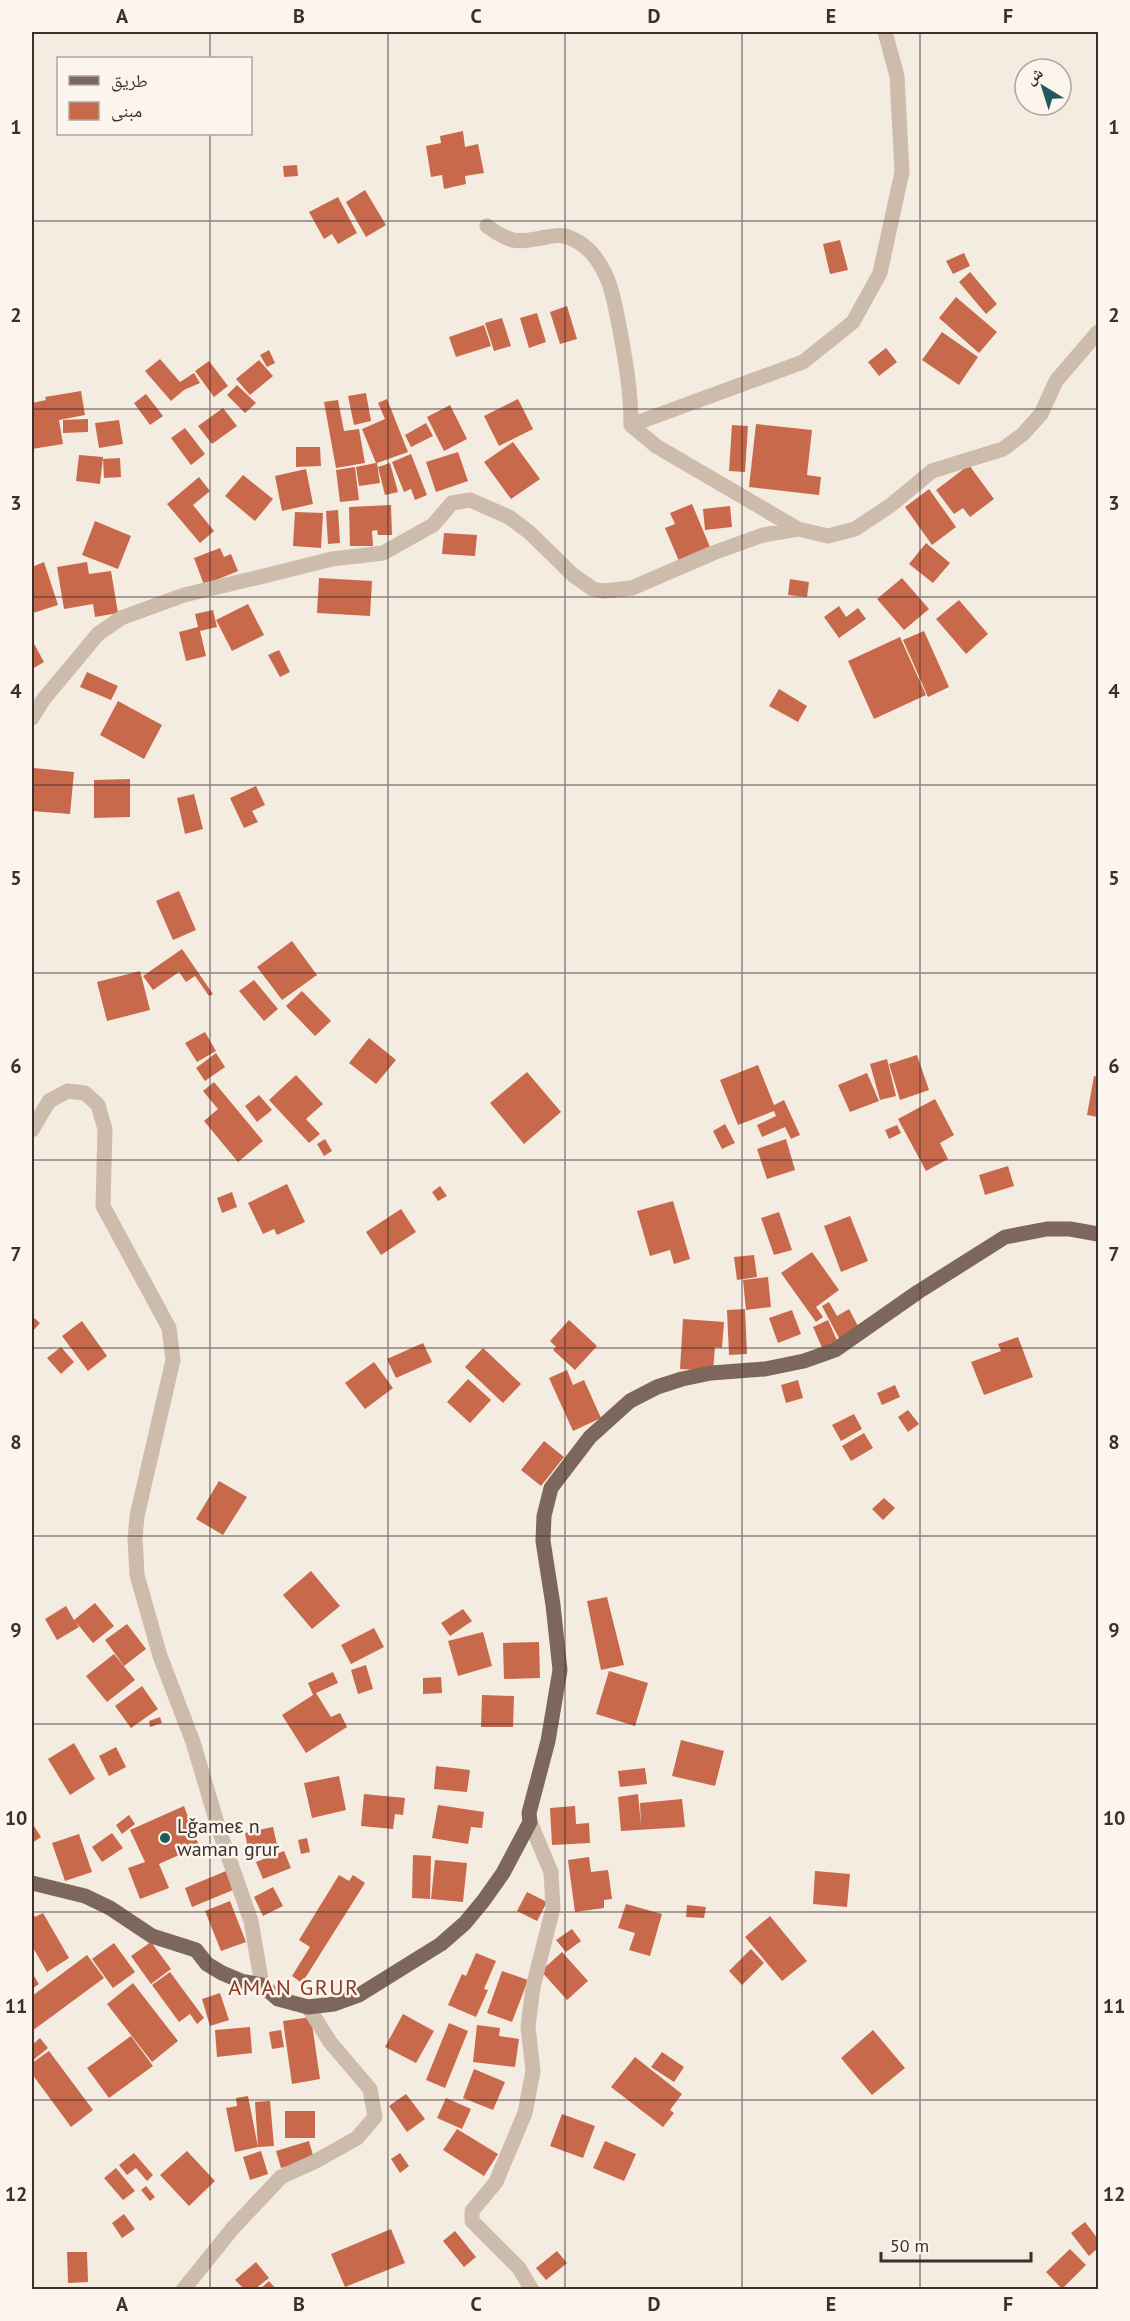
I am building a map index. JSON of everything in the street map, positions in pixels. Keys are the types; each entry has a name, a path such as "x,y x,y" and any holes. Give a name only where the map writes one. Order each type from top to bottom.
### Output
{"main road":[{"path":"32,1883 85,1896 110,1908 152,1936 196,1950 207,1964 222,1973 262,1986 278,1999 308,2007 334,2004 359,1995 441,1944 465,1923 503,1873 530,1822 529,1813 548,1741 560,1670 543,1541 544,1516 551,1488 591,1437 630,1401 657,1387 711,1373 765,1369 804,1361 835,1350 918,1292 1005,1237 1047,1229 1070,1229 1098,1234"}],"street":[{"path":"631,425 802,362 853,322 880,273 903,172 897,76 885,32"},
{"path":"487,226 502,237 520,243 562,235 580,243 594,254 603,268 612,293 627,364 631,425 656,446 798,529 828,536 855,530 891,505 932,471 1003,449 1023,434 1041,414 1056,381 1098,332"},
{"path":"32,718 43,700 98,634 121,618 184,595 332,559 383,554 433,525 452,503 470,500 509,516 573,575 593,589 603,591 632,588 713,553 763,535 798,529"},
{"path":"32,1130 50,1101 68,1091 85,1093 98,1105 105,1129 103,1206 169,1328 173,1360 137,1516 135,1539 137,1575 160,1656 193,1742 219,1830 251,1921 262,1986"},
{"path":"530,1822 551,1872 553,1908 530,2007 528,2027 533,2071 525,2113 496,2182 472,2211 472,2221 519,2268 532,2289"},
{"path":"183,2289 241,2219 281,2177 357,2138 375,2117 370,2089 330,2042 308,2007"}],"building":[{"path":"463,131 465,147 478,144 484,173 465,176 466,184 444,189 442,175 431,177 426,146 441,143 440,136"},
{"path":"297,165 298,176 284,177 283,166"},
{"path":"365,190 386,225 366,237 346,202"},
{"path":"338,197 357,233 338,244 332,234 324,239 309,212"},
{"path":"840,240 848,270 830,274 823,244"},
{"path":"964,253 970,266 953,274 946,261"},
{"path":"970,272 997,304 986,314 959,282"},
{"path":"956,297 997,332 979,353 939,318"},
{"path":"567,306 577,339 560,344 550,312"},
{"path":"537,313 546,342 529,348 520,318"},
{"path":"502,318 511,346 494,351 485,323"},
{"path":"484,325 491,346 456,357 449,337"},
{"path":"942,332 978,357 959,385 922,360"},
{"path":"886,348 897,362 879,376 868,362"},
{"path":"269,350 275,363 267,367 260,355"},
{"path":"160,359 180,382 194,373 200,383 184,390 171,401 145,371"},
{"path":"259,360 273,376 250,395 236,379"},
{"path":"209,361 228,386 214,397 195,371"},
{"path":"237,385 256,403 245,413 227,395"},
{"path":"81,391 85,415 59,420 63,444 32,449 32,403 46,400 45,397"},
{"path":"366,393 371,421 354,425 348,396"},
{"path":"146,394 163,416 150,425 134,403"},
{"path":"387,399 408,452 377,463 380,483 359,486 356,467 376,463 362,429 385,419 378,403"},
{"path":"518,399 533,429 499,446 484,416"},
{"path":"338,400 344,431 359,429 365,463 336,468 324,402"},
{"path":"450,405 467,439 444,451 427,417"},
{"path":"223,408 237,426 212,444 198,426"},
{"path":"88,419 88,432 63,433 63,420"},
{"path":"119,420 123,444 99,448 95,423"},
{"path":"426,423 433,436 411,447 405,435"},
{"path":"756,424 812,430 807,475 821,477 819,495 749,487"},
{"path":"732,425 748,426 745,472 729,471"},
{"path":"185,428 205,454 191,465 171,438"},
{"path":"513,442 540,479 511,499 484,462"},
{"path":"296,447 320,447 321,466 296,467"},
{"path":"458,452 468,481 436,492 426,462"},
{"path":"411,454 427,495 415,500 411,489 404,492 392,462"},
{"path":"79,455 103,457 100,484 76,481"},
{"path":"120,458 121,477 104,478 103,459"},
{"path":"390,463 398,492 385,495 378,467"},
{"path":"969,465 994,499 970,517 963,508 954,514 936,490"},
{"path":"355,467 359,500 340,502 336,470"},
{"path":"306,469 313,504 282,511 275,476"},
{"path":"243,475 273,499 255,521 225,496"},
{"path":"199,477 210,491 193,505 214,531 200,543 167,504"},
{"path":"929,489 956,527 932,545 905,507"},
{"path":"692,504 710,547 679,561 665,528 675,524 670,513"},
{"path":"391,505 392,535 378,535 377,530 372,531 373,546 350,546 349,507"},
{"path":"730,506 732,527 705,530 703,509"},
{"path":"338,510 340,543 328,544 326,511"},
{"path":"295,512 323,513 321,548 293,546"},
{"path":"95,521 131,536 118,569 82,555"},
{"path":"444,533 477,535 475,556 442,554"},
{"path":"926,543 950,563 933,583 909,564"},
{"path":"220,548 224,557 231,554 238,571 204,585 194,558"},
{"path":"44,562 58,605 33,613 32,567"},
{"path":"87,562 89,574 111,571 118,613 95,617 93,604 64,609 57,567"},
{"path":"319,578 372,581 370,616 317,613"},
{"path":"902,578 929,609 904,630 877,599"},
{"path":"790,579 809,582 807,597 788,595"},
{"path":"959,600 988,634 966,654 936,619"},
{"path":"248,604 264,635 232,651 216,620"},
{"path":"839,606 846,617 858,608 866,619 839,638 824,617"},
{"path":"213,610 217,627 200,631 206,656 186,661 179,632 198,627 195,614"},
{"path":"924,631 949,687 928,697 903,640"},
{"path":"900,637 926,695 874,719 848,661"},
{"path":"32,640 44,662 32,669"},
{"path":"279,650 290,672 280,677 268,655"},
{"path":"87,672 118,686 111,700 80,687"},
{"path":"779,689 807,706 798,722 769,706"},
{"path":"118,701 162,725 144,759 100,735"},
{"path":"34,768 74,772 70,814 32,811"},
{"path":"130,779 130,817 94,818 94,780"},
{"path":"256,786 265,805 252,811 258,822 244,828 230,798"},
{"path":"194,794 203,829 185,834 177,798"},
{"path":"179,891 196,930 173,940 156,901"},
{"path":"292,941 317,975 282,1000 257,967"},
{"path":"182,949 213,994 209,996 195,976 186,982 179,972 153,990 143,976"},
{"path":"140,971 150,1010 107,1021 97,982"},
{"path":"254,980 278,1009 264,1021 239,991"},
{"path":"302,991 331,1021 315,1036 286,1006"},
{"path":"205,1032 216,1051 197,1062 185,1043"},
{"path":"369,1038 396,1060 376,1084 349,1063"},
{"path":"216,1053 225,1067 205,1081 196,1068"},
{"path":"917,1055 929,1090 900,1100 889,1064"},
{"path":"887,1059 896,1096 880,1100 870,1064"},
{"path":"758,1065 774,1105 784,1100 800,1135 791,1139 785,1127 762,1137 757,1125 776,1116 774,1111 738,1125 720,1080"},
{"path":"527,1072 561,1112 524,1144 490,1103"},
{"path":"867,1073 879,1101 850,1112 838,1085"},
{"path":"296,1075 323,1104 306,1119 320,1134 309,1143 269,1100"},
{"path":"1094,1076 1098,1077 1098,1117 1087,1115"},
{"path":"214,1082 263,1141 238,1162 204,1121 218,1109 203,1091"},
{"path":"259,1095 272,1110 257,1122 245,1106"},
{"path":"935,1099 954,1135 940,1143 948,1159 926,1171 898,1119"},
{"path":"725,1124 735,1143 722,1149 713,1131"},
{"path":"897,1125 901,1133 889,1139 885,1130"},
{"path":"325,1139 332,1151 324,1156 317,1144"},
{"path":"786,1139 795,1170 767,1179 757,1149"},
{"path":"1008,1166 1014,1186 985,1195 979,1175"},
{"path":"287,1184 305,1222 277,1235 274,1229 263,1234 248,1203"},
{"path":"440,1186 447,1196 438,1201 432,1192"},
{"path":"232,1192 237,1207 222,1213 217,1198"},
{"path":"673,1201 690,1259 674,1264 670,1250 650,1256 637,1211"},
{"path":"401,1209 416,1232 381,1255 366,1232"},
{"path":"779,1212 792,1250 774,1255 761,1218"},
{"path":"850,1216 868,1261 841,1272 824,1226"},
{"path":"812,1252 839,1290 816,1307 823,1317 816,1322 781,1273"},
{"path":"754,1255 757,1277 737,1280 734,1257"},
{"path":"768,1277 771,1307 746,1310 743,1280"},
{"path":"829,1302 837,1316 849,1309 860,1330 840,1340 822,1306"},
{"path":"745,1309 747,1354 729,1355 727,1310"},
{"path":"792,1310 801,1334 778,1343 769,1318"},
{"path":"32,1316 40,1323 32,1332"},
{"path":"683,1319 724,1322 722,1348 715,1347 713,1371 680,1369"},
{"path":"569,1320 597,1346 575,1370 553,1350 556,1347 550,1341"},
{"path":"828,1320 839,1345 824,1352 813,1327"},
{"path":"82,1321 107,1356 88,1371 62,1336"},
{"path":"1018,1337 1033,1377 984,1395 971,1362 1001,1351 998,1344"},
{"path":"423,1343 432,1362 396,1378 387,1359"},
{"path":"61,1347 74,1362 61,1374 47,1358"},
{"path":"483,1348 521,1384 503,1403 465,1367"},
{"path":"374,1362 393,1388 365,1409 345,1383"},
{"path":"567,1370 573,1385 584,1380 601,1418 573,1431 549,1378"},
{"path":"468,1379 491,1400 470,1423 447,1402"},
{"path":"798,1380 803,1398 786,1403 781,1385"},
{"path":"895,1385 900,1397 882,1405 877,1393"},
{"path":"908,1410 919,1424 908,1432 898,1417"},
{"path":"854,1414 862,1429 841,1441 832,1425"},
{"path":"864,1433 873,1448 851,1461 842,1446"},
{"path":"544,1441 564,1457 541,1486 521,1470"},
{"path":"219,1481 247,1497 223,1535 196,1519"},
{"path":"884,1498 895,1508 883,1520 872,1509"},
{"path":"311,1571 340,1606 312,1629 283,1595"},
{"path":"607,1597 624,1665 601,1670 587,1601"},
{"path":"95,1603 114,1626 93,1643 75,1621 79,1627 57,1640 45,1619 66,1606 74,1620"},
{"path":"463,1609 472,1621 450,1636 441,1623"},
{"path":"127,1624 146,1649 124,1666 105,1640"},
{"path":"374,1628 384,1647 351,1664 341,1645"},
{"path":"483,1632 492,1666 458,1676 448,1641"},
{"path":"539,1642 540,1678 504,1679 503,1643"},
{"path":"114,1654 135,1680 107,1702 86,1676"},
{"path":"366,1665 373,1689 358,1694 351,1670"},
{"path":"609,1671 648,1683 635,1726 596,1714"},
{"path":"333,1672 338,1683 316,1693 331,1717 340,1713 347,1727 306,1753 282,1715 313,1695 308,1683"},
{"path":"441,1677 442,1693 423,1694 423,1678"},
{"path":"142,1686 158,1709 131,1728 115,1706"},
{"path":"482,1695 514,1696 513,1727 481,1727"},
{"path":"160,1717 162,1723 150,1727 149,1721"},
{"path":"681,1740 724,1751 715,1786 672,1776"},
{"path":"74,1743 95,1779 70,1795 48,1759"},
{"path":"116,1747 126,1767 109,1776 99,1756"},
{"path":"436,1766 470,1770 467,1792 434,1789"},
{"path":"645,1768 647,1784 620,1787 618,1771"},
{"path":"339,1776 346,1810 312,1818 304,1783"},
{"path":"364,1794 405,1798 403,1815 395,1814 393,1829 361,1826"},
{"path":"638,1794 641,1825 640,1803 682,1799 685,1827 621,1831 618,1797"},
{"path":"438,1805 484,1812 482,1828 471,1827 468,1844 432,1838"},
{"name":"Lǧameε n waman grur","path":"184,1806 199,1846 159,1864 169,1888 140,1899 128,1868 145,1862 130,1830"},
{"path":"575,1806 576,1824 589,1823 590,1843 552,1845 550,1808"},
{"path":"129,1815 135,1824 122,1834 116,1825"},
{"path":"32,1823 41,1837 32,1843"},
{"path":"273,1827 278,1849 249,1855 245,1833"},
{"path":"112,1833 123,1848 102,1862 92,1847"},
{"path":"79,1834 92,1872 65,1881 52,1843"},
{"path":"307,1838 310,1852 301,1854 298,1840"},
{"path":"284,1851 291,1868 263,1879 256,1862"},
{"path":"413,1855 431,1856 430,1899 412,1898"},
{"path":"589,1857 591,1872 608,1870 612,1899 604,1900 604,1908 575,1912 568,1860"},
{"path":"435,1860 467,1863 463,1902 431,1899"},
{"path":"226,1871 233,1890 192,1907 185,1888"},
{"path":"815,1871 850,1874 847,1907 813,1904"},
{"path":"339,1875 349,1881 353,1875 365,1883 302,1983 292,1976 310,1947 299,1940"},
{"path":"273,1887 283,1906 263,1916 254,1897"},
{"path":"527,1892 547,1902 537,1921 517,1911"},
{"path":"230,1901 246,1942 221,1951 205,1911"},
{"path":"626,1904 662,1914 650,1956 629,1950 635,1933 618,1928"},
{"path":"687,1905 706,1907 704,1918 686,1917"},
{"path":"32,1912 35,1917 43,1913 69,1958 47,1972 32,1946"},
{"path":"770,1916 807,1961 782,1981 745,1937"},
{"path":"572,1929 581,1941 566,1952 556,1940"},
{"path":"151,1942 171,1969 151,1984 131,1956"},
{"path":"114,1943 135,1972 113,1988 92,1959"},
{"path":"751,1949 764,1963 742,1985 729,1971"},
{"path":"562,1952 588,1981 567,2000 541,1971"},
{"path":"476,1953 496,1961 484,1989 488,1990 476,2017 448,2005 462,1974 466,1976"},
{"path":"87,1955 104,1978 32,2031 32,1996"},
{"path":"502,1971 528,1980 512,2022 487,2013"},
{"path":"170,1972 204,2018 197,2024 190,2014 179,2022 152,1985"},
{"path":"32,1973 39,1984 32,1989"},
{"path":"133,1983 178,2041 152,2062 107,2004"},
{"path":"220,1993 229,2020 210,2026 202,1999"},
{"path":"403,2014 434,2031 416,2063 385,2047"},
{"path":"311,2017 320,2079 292,2084 283,2021"},
{"path":"449,2023 468,2031 445,2088 426,2080"},
{"path":"477,2025 500,2028 499,2036 519,2039 515,2067 473,2062"},
{"path":"250,2027 252,2053 217,2057 215,2030"},
{"path":"281,2030 284,2047 272,2049 269,2032"},
{"path":"873,2030 905,2068 872,2095 841,2058"},
{"path":"131,2036 153,2066 109,2098 87,2068"},
{"path":"40,2038 48,2048 32,2061 32,2045"},
{"path":"49,2051 93,2110 71,2127 32,2074 32,2063"},
{"path":"662,2052 684,2067 674,2082 651,2067"},
{"path":"635,2057 682,2094 670,2110 674,2113 663,2127 611,2087"},
{"path":"474,2069 505,2082 493,2110 463,2098"},
{"path":"406,2094 425,2119 407,2132 389,2106"},
{"path":"248,2096 258,2147 235,2152 226,2108 237,2106 236,2098"},
{"path":"446,2098 471,2109 462,2129 437,2118"},
{"path":"270,2101 274,2146 258,2147 255,2102"},
{"path":"285,2111 315,2111 315,2138 285,2138"},
{"path":"562,2114 595,2126 583,2158 550,2146"},
{"path":"457,2129 498,2154 484,2176 443,2150"},
{"path":"309,2141 314,2159 281,2168 276,2151"},
{"path":"605,2141 636,2154 624,2181 593,2168"},
{"path":"187,2151 215,2181 189,2206 160,2175"},
{"path":"261,2151 268,2174 250,2180 243,2157"},
{"path":"134,2153 153,2175 147,2181 136,2168 127,2175 119,2165"},
{"path":"400,2153 409,2166 400,2173 391,2159"},
{"path":"116,2168 135,2191 123,2200 104,2178"},
{"path":"146,2186 155,2197 150,2201 141,2190"},
{"path":"124,2214 135,2229 122,2238 112,2223"},
{"path":"1085,2222 1098,2239 1098,2248 1089,2256 1071,2233"},
{"path":"391,2229 405,2263 345,2287 331,2254"},
{"path":"455,2231 476,2257 464,2267 443,2241"},
{"path":"1070,2249 1086,2265 1062,2289 1046,2272"},
{"path":"557,2251 567,2263 546,2280 536,2268"},
{"path":"67,2252 87,2252 88,2282 68,2283"},
{"path":"256,2262 269,2278 255,2289 244,2289 235,2280"},
{"path":"269,2281 276,2289 260,2289"}],"place":[{"name":"Lǧameε n waman grur","path":"165,1838"}],"district":[{"name":"AMAN GRUR","path":"294,1987"}]}
